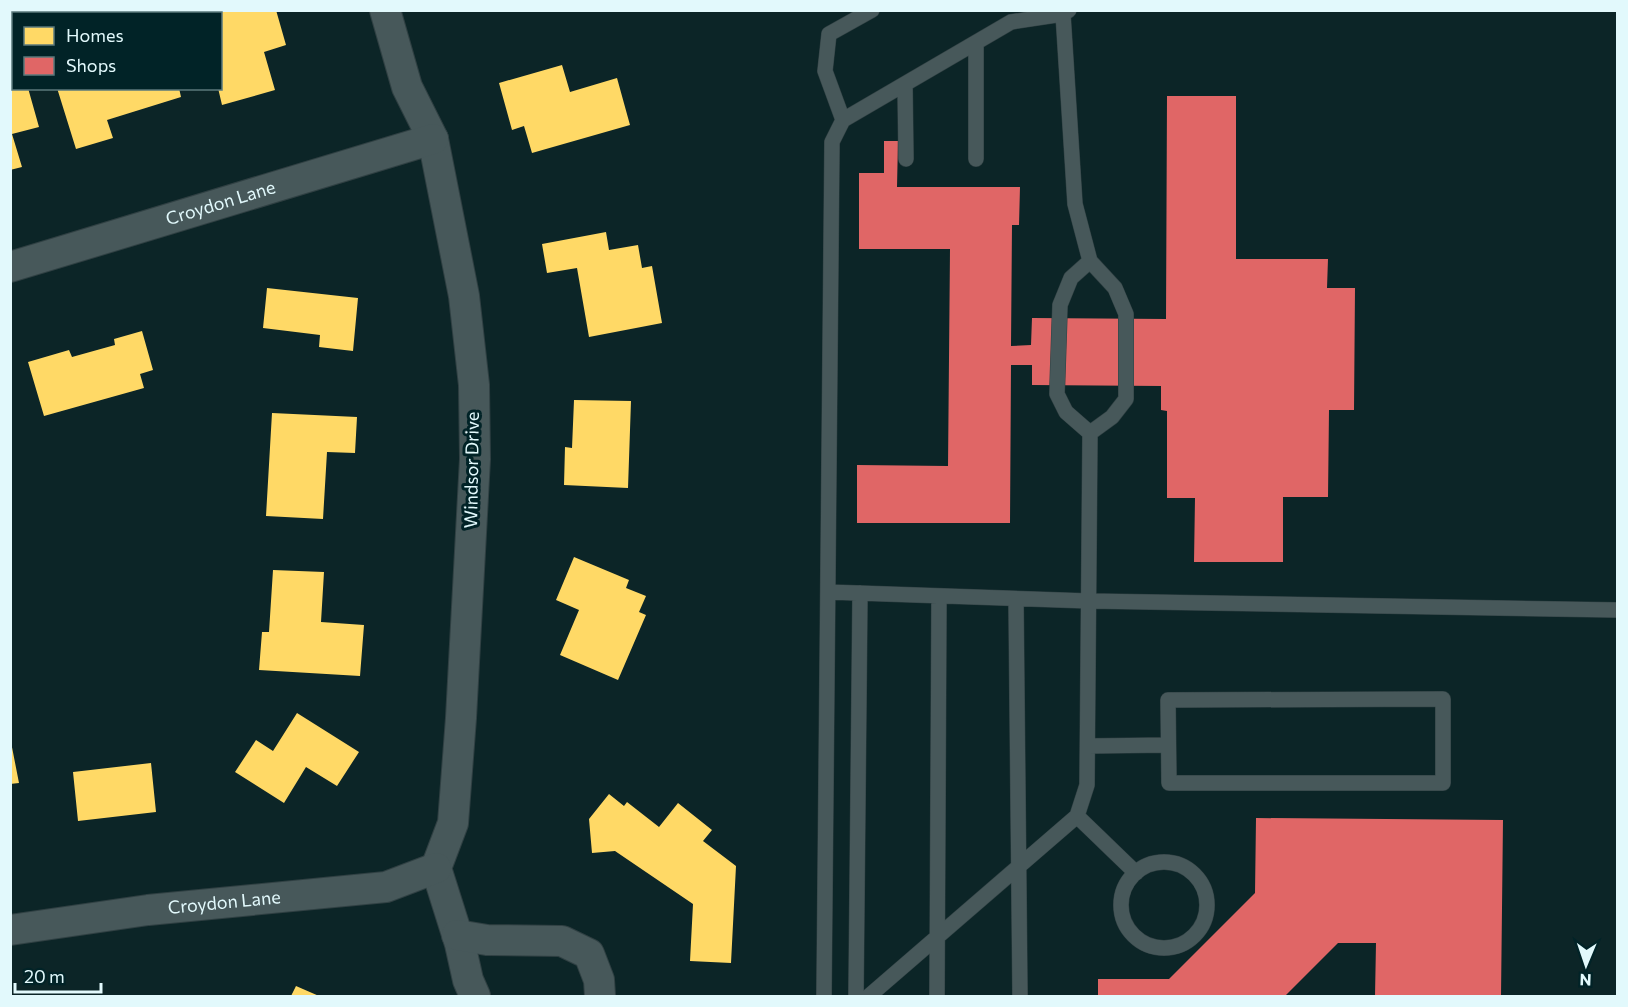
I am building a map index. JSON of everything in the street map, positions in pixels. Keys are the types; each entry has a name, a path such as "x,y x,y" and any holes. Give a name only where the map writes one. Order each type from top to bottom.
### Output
{"street":[{"name":"Windsor Drive","path":"386,10 407,87 433,139 464,296 474,385 475,459 453,823 436,868"},
{"name":"Croydon Lane","path":"10,267 433,139"},
{"name":"Croydon Lane","path":"10,930 148,910 386,887 436,868"},
{"path":"436,868 468,980 475,996"},
{"path":"457,935 487,940 562,941 589,954 599,980 600,996"}],"lane":[{"path":"843,120 825,71 829,34 872,10"},
{"path":"824,996 832,142 843,120 1011,22 1039,14 1066,12 1075,204 1090,261 1115,288 1126,314 1126,399 1112,417 1090,433"},
{"path":"976,43 976,159"},
{"path":"905,84 906,159"},
{"path":"869,996 1077,816 1087,785 1090,433 1066,412 1057,394 1060,305 1071,278 1090,261"},
{"path":"828,592 1089,601 1617,610"},
{"path":"856,996 860,593"},
{"path":"937,996 939,596"},
{"path":"1016,599 1020,996"},
{"path":"1443,699 1443,783 1168,783 1168,745 1168,700 1443,699"},
{"path":"1088,746 1168,745"},
{"path":"1077,816 1136,873"},
{"path":"1167,862 1181,865 1194,873 1207,898 1206,913 1201,927 1192,937 1179,945 1165,947 1151,945 1139,939 1129,929 1123,917 1121,903 1124,890 1136,873 1153,863 1167,862"}],"building: Homes":[{"path":"194,10 276,10 286,45 264,52 275,90 222,105 218,90 222,90 222,12 194,12"},
{"path":"10,56 12,56 12,90 29,90 39,127 12,134 22,167 10,170"},
{"path":"562,65 570,92 617,78 630,125 532,153 524,126 512,130 499,83"},
{"path":"58,90 179,90 181,97 107,120 113,138 76,149"},
{"path":"606,232 609,250 638,245 642,268 652,266 662,323 589,337 577,268 547,273 542,244"},
{"path":"267,288 358,298 353,351 319,347 320,335 263,328"},
{"path":"142,331 153,370 140,374 144,388 44,416 28,362 69,350 72,357 115,345 114,339"},
{"path":"574,400 631,401 628,488 564,485 565,447 572,448"},
{"path":"272,413 357,417 355,453 327,452 323,519 266,516"},
{"path":"574,557 629,580 626,588 646,596 639,612 646,615 618,680 560,655 579,610 556,600"},
{"path":"273,570 324,572 321,622 364,625 360,676 259,670 262,632 269,632"},
{"path":"297,713 359,752 337,786 306,767 284,803 235,772 256,740 273,751"},
{"path":"10,737 19,783 10,784"},
{"path":"151,763 156,812 78,821 73,772"},
{"path":"609,794 624,806 627,802 659,827 678,803 712,830 703,841 736,866 731,963 690,961 693,904 615,851 592,853 589,819"},
{"path":"296,986 319,996 291,996"}],"building: Shops":[{"path":"1167,96 1236,96 1236,259 1328,259 1327,288 1355,288 1354,410 1329,410 1328,497 1283,497 1283,562 1194,562 1195,498 1167,498 1167,411 1161,410 1161,386 1032,385 1032,365 1011,365 1010,523 857,523 857,465 948,466 950,249 859,249 859,173 884,173 884,141 898,141 897,187 1020,187 1019,225 1012,225 1011,346 1031,345 1032,318 1166,319"},
{"path":"1256,818 1503,820 1501,996 1375,996 1376,943 1338,943 1285,996 1098,996 1098,979 1169,979 1255,893"}]}
